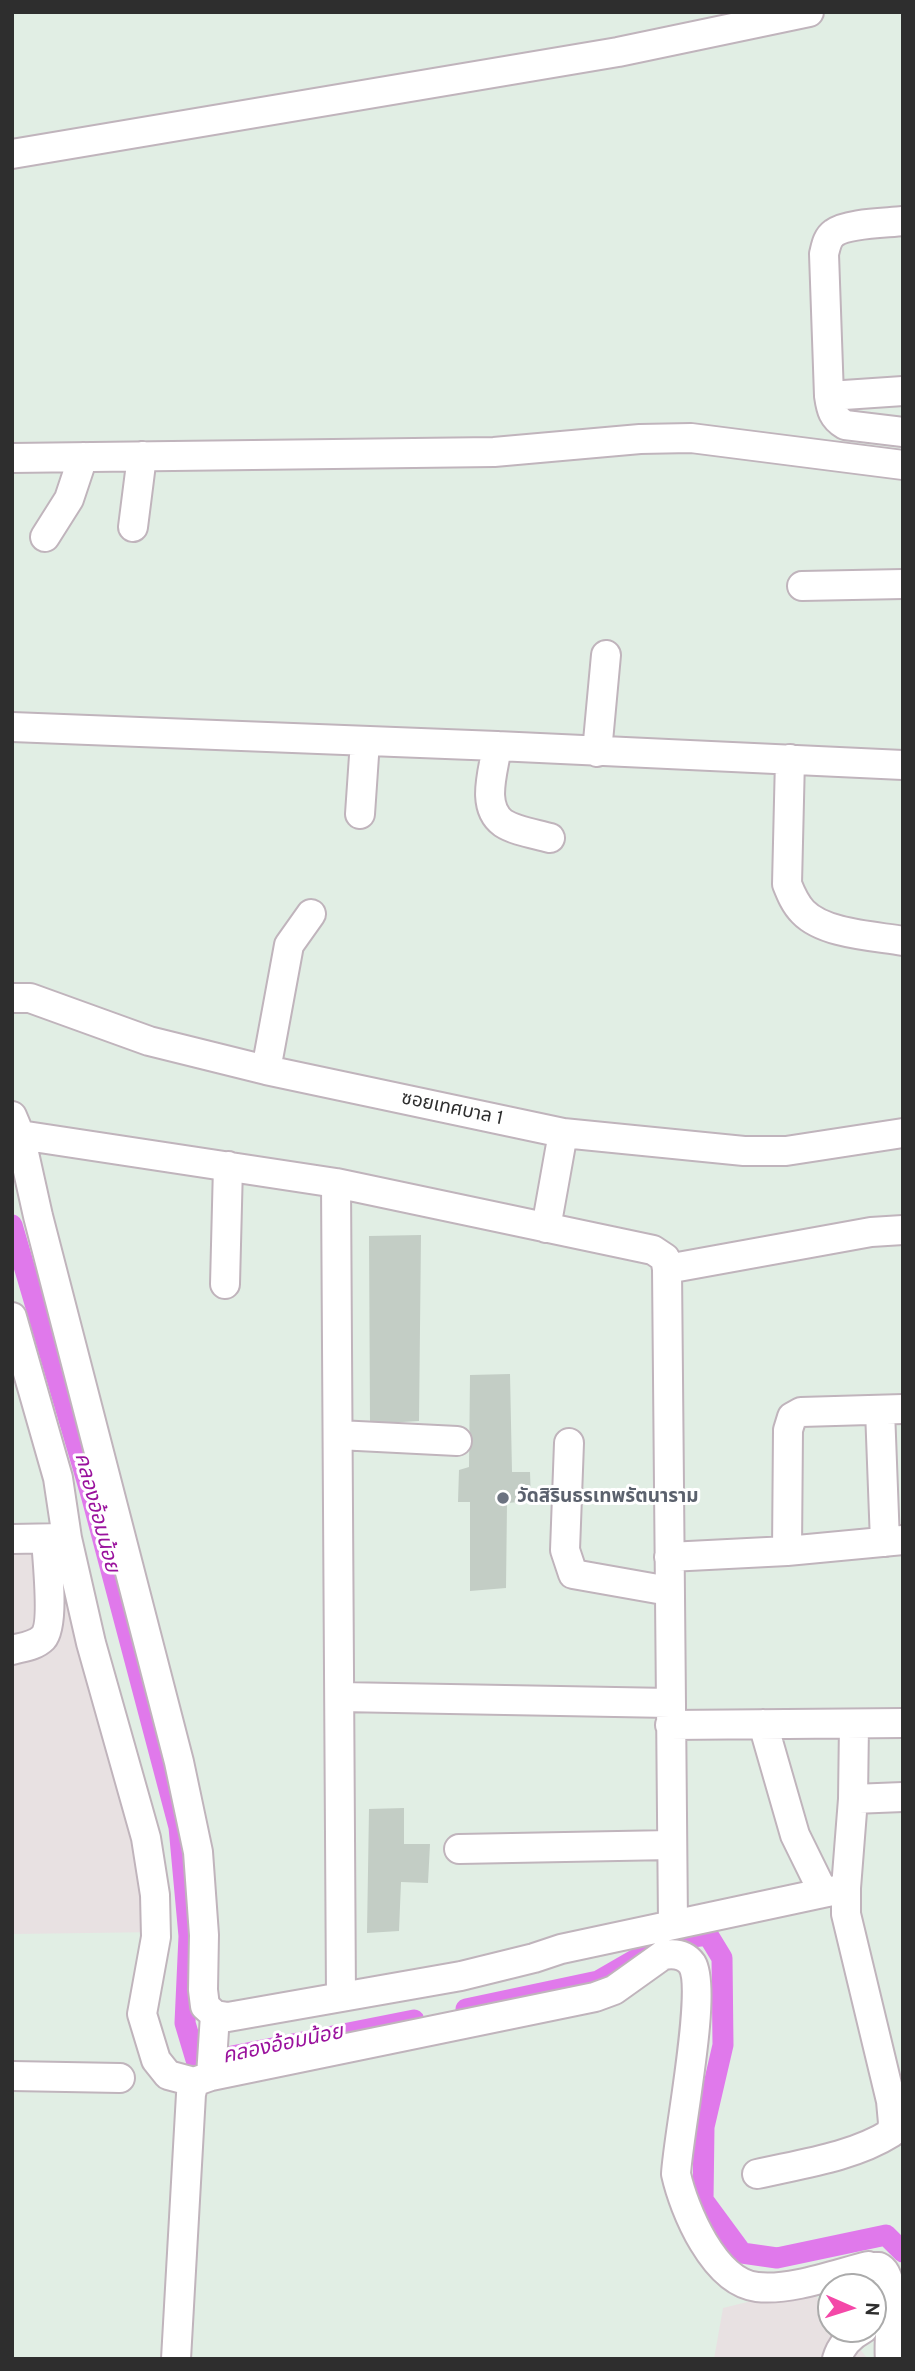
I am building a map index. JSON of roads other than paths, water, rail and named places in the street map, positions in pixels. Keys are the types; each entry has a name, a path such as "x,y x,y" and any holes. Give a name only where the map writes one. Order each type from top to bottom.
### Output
{"street":[{"path":"12,154 618,52 809,12"},
{"path":"903,221 844,228 832,234 824,254 829,396 833,414 845,425 903,432"},
{"path":"829,396 903,391"},
{"path":"12,458 494,452 640,439 691,439 903,465"},
{"path":"133,527 142,456"},
{"path":"45,537 69,499 83,457"},
{"path":"802,586 903,584"},
{"path":"597,752 606,655"},
{"path":"12,727 903,765"},
{"path":"360,814 365,741"},
{"path":"498,746 489,799 492,812 505,824 550,838"},
{"path":"790,759 787,884 795,902 806,915 831,928 903,941"},
{"path":"266,1070 289,945 311,914"},
{"name":"ซอยเทศบาล 1","path":"12,998 30,998 149,1041 266,1070 563,1133 744,1151 786,1151 903,1133"},
{"path":"214,2024 205,2006 203,1990 204,1936 198,1852 179,1762 16,1126 228,1167 336,1183 653,1250 665,1258 673,1924"},
{"path":"546,1228 563,1133"},
{"path":"225,1284 228,1167"},
{"path":"336,1183 341,1997"},
{"path":"667,1269 871,1232 903,1230"},
{"path":"12,1317 58,1478 57,1538 46,1635 36,1644 12,1650"},
{"path":"669,1557 787,1551 894,1541 892,1410 801,1412 792,1417 788,1430 787,1551"},
{"path":"338,1435 457,1441"},
{"path":"569,1443 565,1550 573,1574 669,1591"},
{"path":"12,1539 57,1538"},
{"path":"57,1538 91,1643 146,1838 155,1895 156,1937 142,2014 156,2060 194,2076 594,1997 614,1990 663,1955 684,1956 696,1973 695,2028 676,2174 681,2197 695,2228 713,2257 736,2277 755,2287 782,2286 868,2266 879,2267 890,2284 890,2359"},
{"path":"340,1697 670,1714 763,1724 903,1723"},
{"path":"757,2174 821,2160 854,2149 891,2133 894,2123 849,1925 834,1890 795,1835 763,1724"},
{"path":"834,1890 853,1799 854,1724"},
{"path":"853,1799 903,1797"},
{"path":"459,1849 671,1846"},
{"path":"176,2359 191,2094 194,2076 214,2024 228,2017 461,1976 561,1949 834,1890"},
{"path":"12,2076 120,2078"},
{"path":"837,2359 846,2343"}],"waterway":[{"name":"คลองอ้อมน้อย","path":"12,1225 92,1498 179,1827 189,1936 185,2023 197,2063 414,2020"},
{"name":"คลองอ้อมน้อย","path":"466,2009 598,1981 669,1940 708,1935 722,1958 723,2045 704,2127 703,2200 742,2253 777,2258 886,2235 903,2252"}],"place":[{"name":"วัดสิรินธรเทพรัตนาราม","path":"503,1498"}]}
